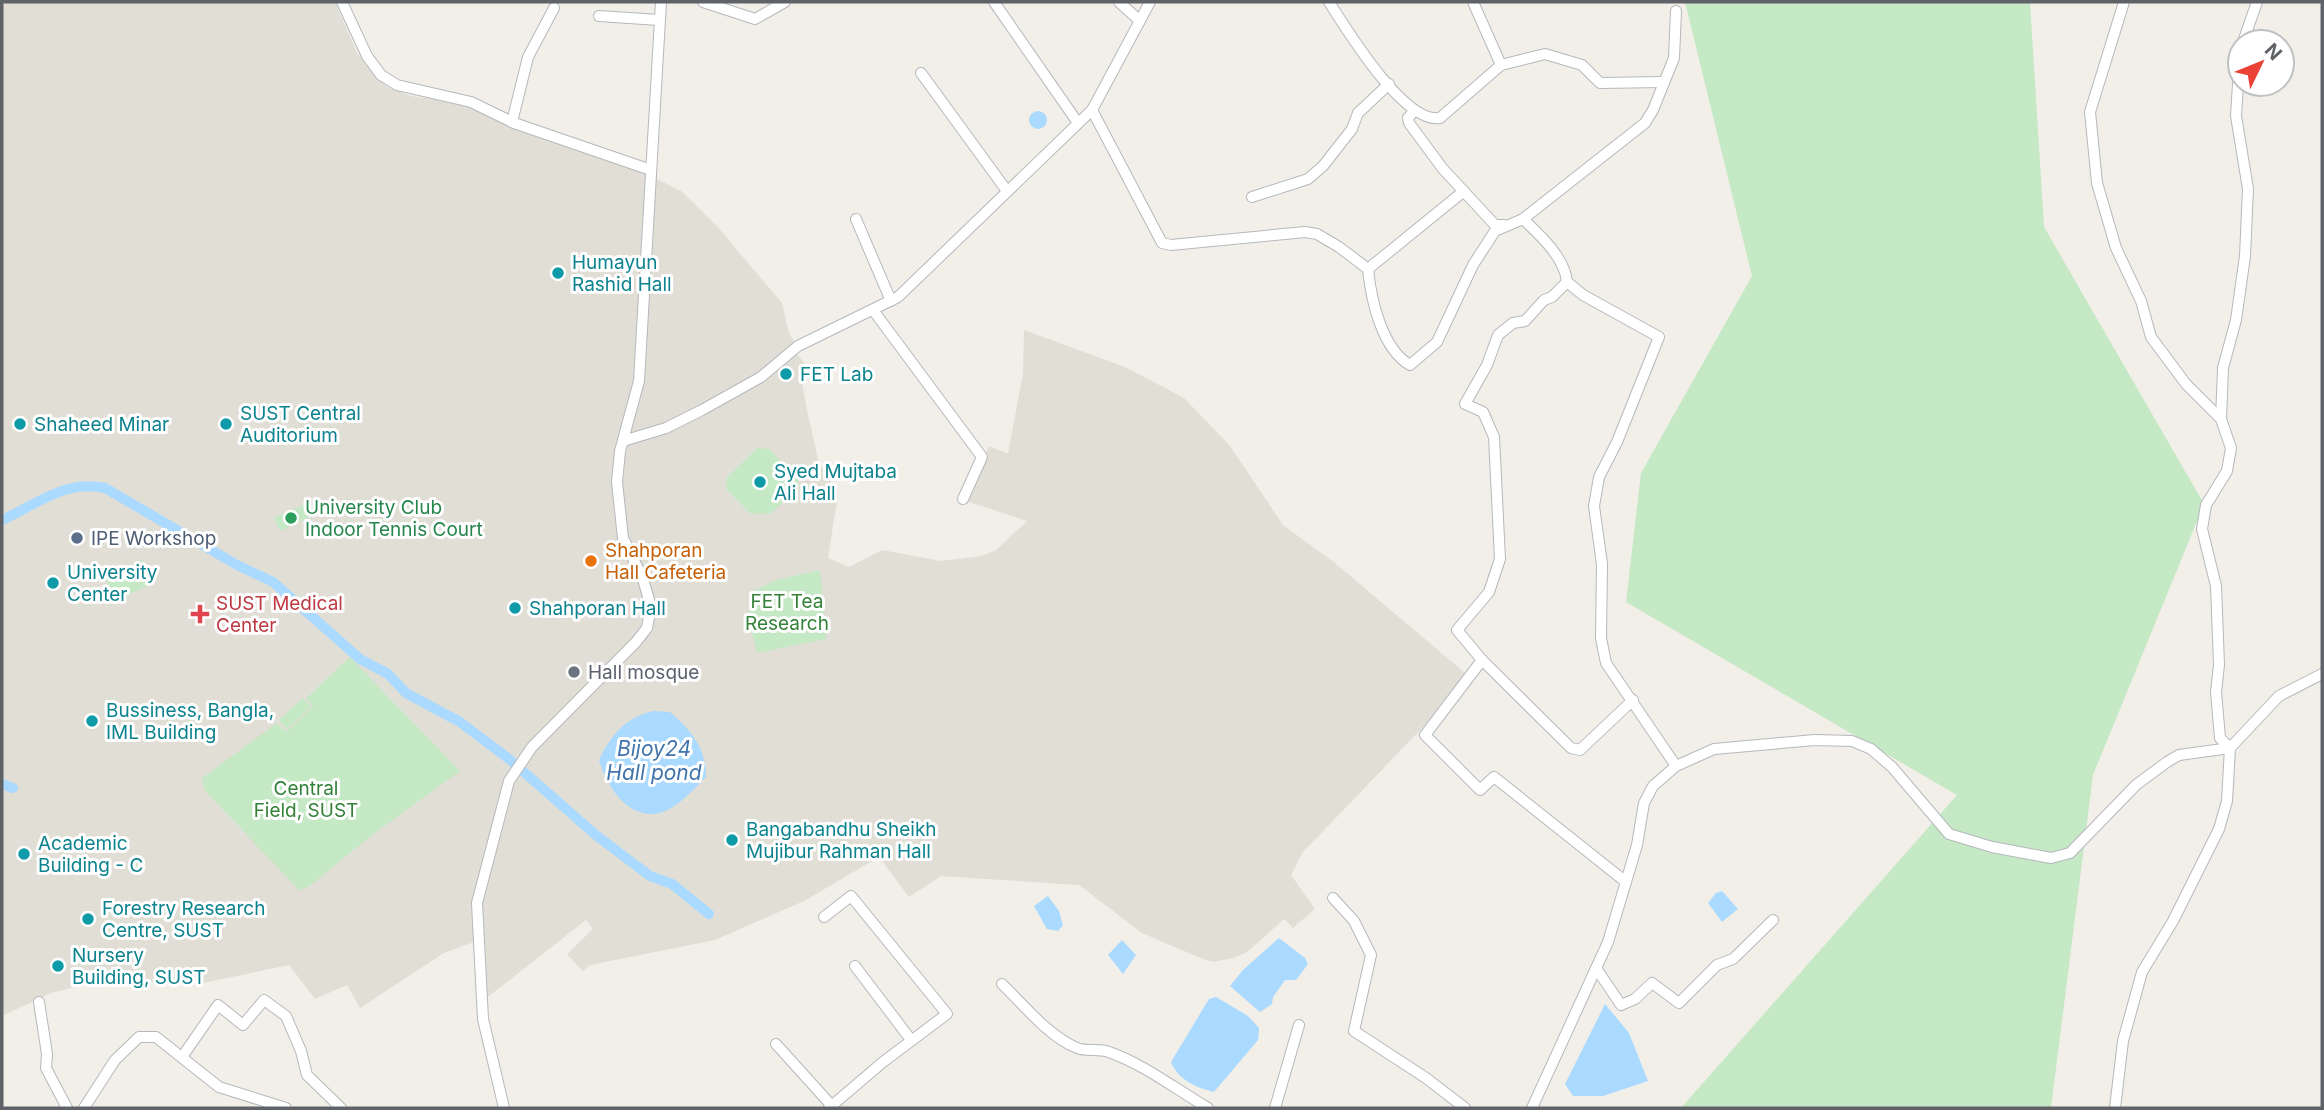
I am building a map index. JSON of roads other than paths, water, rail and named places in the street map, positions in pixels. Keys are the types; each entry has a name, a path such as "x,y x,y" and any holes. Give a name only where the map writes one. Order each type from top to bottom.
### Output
{"street":[{"path":"342,2 367,56 381,75 412,90 471,102 512,122 651,170"},
{"path":"503,1108 483,1018 477,903 493,833 509,781 518,767 532,747 636,642 649,621 651,607 647,589 623,538 618,518 617,482 623,441 639,381 661,2"},
{"path":"703,2 755,19 785,2"},
{"path":"993,2 1078,123"},
{"path":"1119,2 1140,21"},
{"path":"623,441 666,428 702,410 761,377 798,346 891,301 1092,110 1150,2"},
{"path":"1329,2 1389,84 1414,111 1431,118 1440,118 1501,65 1545,54 1582,65 1600,83 1662,82"},
{"path":"1473,2 1501,65"},
{"path":"2124,2 2090,112 2097,183 2116,248 2141,301 2151,337 2186,384 2221,419"},
{"path":"2247,28 2257,2"},
{"path":"512,122 528,57 554,8"},
{"path":"1092,110 1162,243 1171,246 1305,232 1317,234 1368,269 1370,293 1396,357 1410,365 1437,342 1482,249 1495,231 1522,219 1644,122 1653,110 1662,82 1674,58 1676,11"},
{"path":"599,16 659,20"},
{"path":"921,73 1007,191"},
{"path":"1252,197 1308,178 1323,166 1353,129 1358,113 1389,84"},
{"path":"2115,1108 2123,1041 2142,972 2174,921 2219,829 2227,801 2230,748 2221,738 2217,692 2219,665 2216,586 2202,529 2206,505 2227,471 2231,448 2221,419 2223,369 2236,320 2245,256 2248,189 2236,116 2237,98"},
{"path":"1414,111 1408,118 1409,123 1464,191 1495,225 1508,226"},
{"path":"1368,269 1464,191"},
{"path":"856,219 891,301"},
{"path":"1522,219 1544,237 1566,274 1567,282 1583,295 1659,337 1617,442 1599,477 1594,506 1602,564 1601,638 1606,663 1676,766"},
{"path":"1567,282 1544,300 1525,321 1513,323 1498,334 1487,365 1465,404 1483,412 1494,437 1496,510 1501,537 1500,559 1489,592 1457,631 1482,660 1571,748 1580,750 1633,700"},
{"path":"873,310 982,457 963,499"},
{"path":"1482,660 1425,735 1480,790 1494,777 1626,882"},
{"path":"1532,1108 1608,942 1637,845 1644,803 1653,786 1676,766 1714,749 1815,740 1853,741 1871,749 1892,767 1949,834 1992,847 2052,858 2070,853 2136,785 2167,762 2179,755 2230,748 2279,696 2322,674"},
{"path":"776,1044 830,1107 947,1014 851,896 824,917"},
{"path":"1333,898 1354,921 1371,955 1354,1031 1426,1078 1465,1108"},
{"path":"1596,968 1621,1005 1635,999 1652,983 1679,1003 1717,965 1733,959 1773,920"},
{"path":"855,966 911,1040"},
{"path":"1002,984 1051,1031 1079,1049 1109,1052 1120,1059 1141,1064 1208,1108"},
{"path":"182,1057 218,1005 243,1025 264,1000 286,1016 301,1051 307,1076 341,1108"},
{"path":"39,1002 47,1054 46,1068 67,1108"},
{"path":"1275,1108 1299,1025"},
{"path":"84,1108 115,1060 139,1037 156,1037 219,1087 286,1108"}],"water":[{"path":"1034,111 1042,111 1047,120 1045,127 1034,129 1029,124 1029,116"},
{"name":"Bijoy24 Hall pond","path":"653,711 670,712 691,733 700,748 706,777 676,805 654,814 643,813 625,804 606,779 599,760 620,729 634,718"},
{"path":"1722,891 1738,909 1722,922 1708,903 1716,893"},
{"path":"1048,896 1059,911 1063,925 1058,931 1047,929 1034,906"},
{"path":"1279,938 1305,958 1308,964 1296,980 1285,980 1273,997 1272,1004 1260,1012 1230,986 1243,970"},
{"path":"1122,940 1136,955 1123,974 1108,955"},
{"path":"1216,997 1248,1016 1259,1028 1258,1040 1214,1092 1189,1082 1178,1074 1171,1062 1209,999"},
{"path":"1605,1004 1629,1033 1648,1081 1603,1096 1573,1096 1565,1084"}],"waterway":[{"path":"2,520 64,490 90,486 105,488 237,565 273,582 360,659 388,674 406,693 460,722 509,759 597,836 650,876 672,884 709,914"},
{"path":"2,784 13,788"}],"place":[{"name":"Humayun Rashid Hall","path":"558,273"},
{"name":"FET Lab","path":"786,374"},
{"name":"Shaheed Minar","path":"20,424"},
{"name":"SUST Central Auditorium","path":"226,424"},
{"name":"Syed Mujtaba Ali Hall","path":"760,482"},
{"name":"University Club Indoor Tennis Court","path":"291,518"},
{"name":"IPE Workshop","path":"77,538"},
{"name":"Shahporan Hall Cafeteria","path":"591,561"},
{"name":"University Center","path":"53,583"},
{"name":"Shahporan Hall","path":"515,608"},
{"name":"SUST Medical Center","path":"200,614"},
{"name":"Hall mosque","path":"574,672"},
{"name":"Bussiness, Bangla, IML Building","path":"92,721"},
{"name":"Bangabandhu Sheikh Mujibur Rahman Hall","path":"732,840"},
{"name":"Academic Building - C","path":"24,854"},
{"name":"Forestry Research Centre, SUST","path":"88,919"},
{"name":"Nursery Building, SUST","path":"58,966"}],"park label":[{"name":"FET Tea Research","path":"787,612"},
{"name":"Central Field, SUST","path":"306,799"}]}
